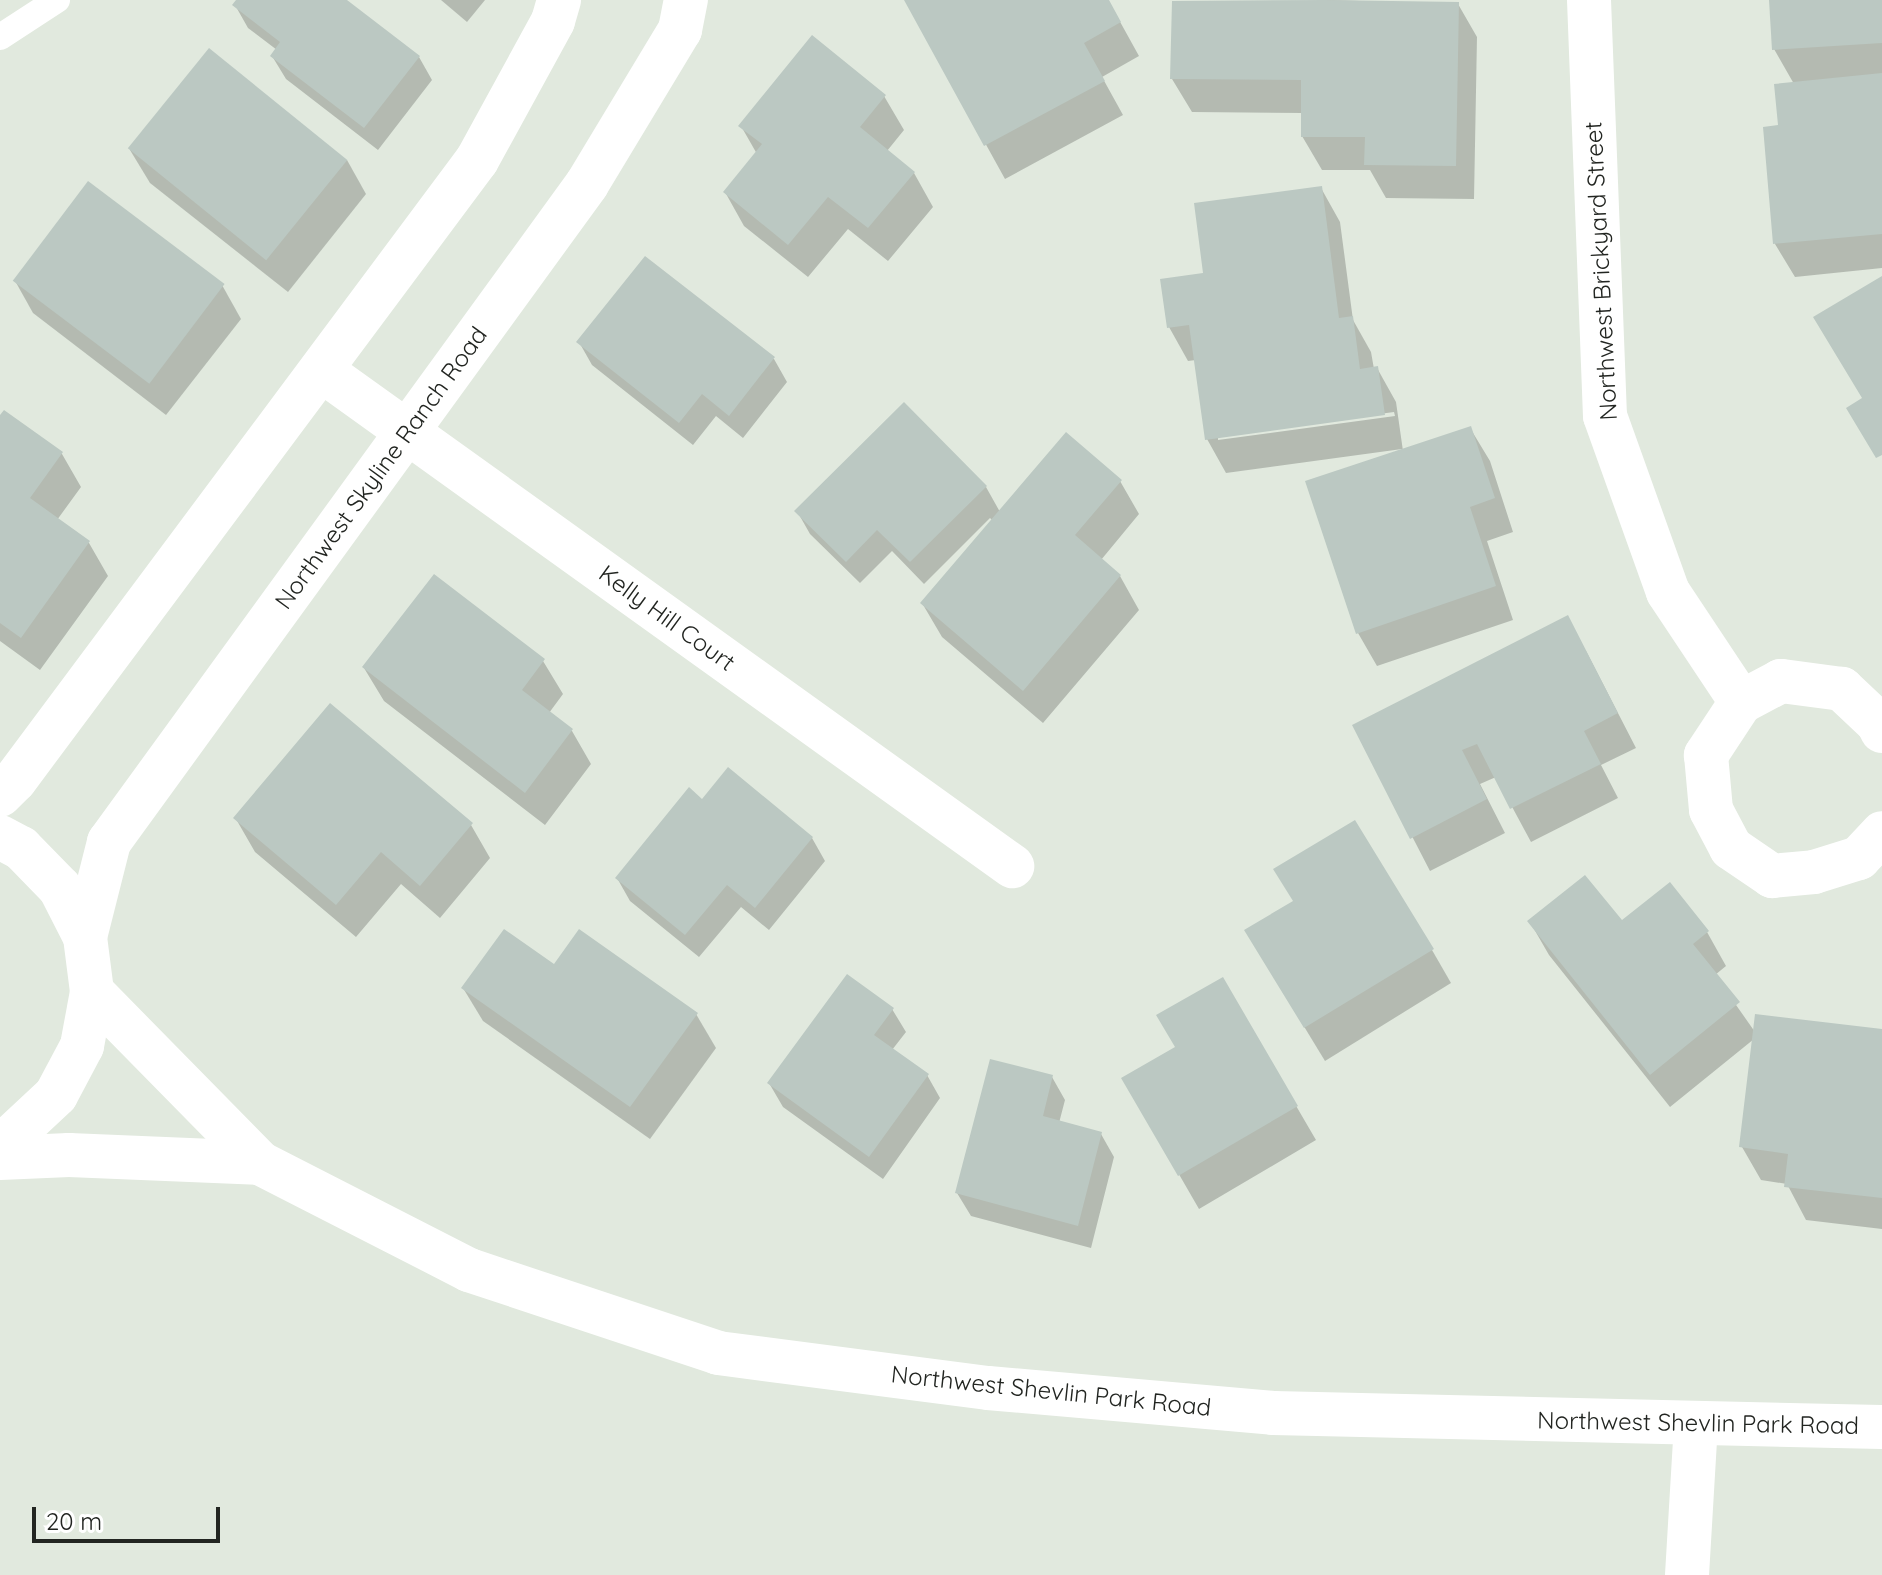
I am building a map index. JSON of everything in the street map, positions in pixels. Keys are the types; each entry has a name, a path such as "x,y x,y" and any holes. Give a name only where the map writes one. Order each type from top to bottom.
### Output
{"street":[{"path":"0,795 15,780 477,160 553,21 559,0"},
{"name":"Northwest Skyline Ranch Road","path":"85,937 109,842 587,184 680,30 686,0"},
{"name":"Northwest Brickyard Street","path":"1589,0 1605,416 1668,592 1741,702"},
{"name":"Kelly Hill Court","path":"321,370 1012,866"},
{"path":"1882,731 1878,723 1842,689 1781,681 1741,702 1706,755 1711,810 1731,848 1772,876 1814,872 1859,858 1882,833"},
{"path":"0,837 21,848 60,888 85,937 92,992 82,1046 56,1095 12,1136 0,1141"},
{"name":"Northwest Shevlin Park Road","path":"92,992 260,1163 469,1270 718,1353 988,1388 1273,1413 1882,1427"},
{"name":"Northwest Shevlin Park Road","path":"0,1158 69,1155 260,1163"},
{"path":"1687,1575 1696,1423"}],"lane":[{"path":"0,37 57,0"}],"building":[{"path":"236,0 347,0 420,56 364,128 270,56 280,42 232,5"},
{"path":"904,0 1109,0 1121,22 1084,43 1105,81 984,146"},
{"path":"1769,0 1882,0 1882,43 1772,50"},
{"path":"1172,1 1459,2 1456,166 1364,165 1365,137 1301,137 1301,80 1170,79"},
{"path":"812,35 886,95 860,127 915,172 868,228 828,197 788,245 723,192 762,144 738,126"},
{"path":"209,48 347,160 266,260 128,148"},
{"path":"1882,73 1882,234 1773,244 1763,127 1778,125 1774,84"},
{"path":"88,181 225,284 149,384 13,281"},
{"path":"1322,186 1339,318 1353,316 1360,369 1378,366 1385,415 1205,440 1189,325 1167,328 1160,279 1203,273 1194,203"},
{"path":"645,256 775,357 729,416 702,394 679,423 576,342"},
{"path":"1882,276 1882,455 1876,458 1846,408 1862,398 1813,317"},
{"path":"904,402 987,486 910,562 877,530 846,562 794,511"},
{"path":"4,410 63,452 30,498 90,541 21,638 0,623 0,415"},
{"path":"1471,426 1495,498 1470,507 1496,586 1356,634 1305,481"},
{"path":"1066,432 1122,480 1075,535 1121,575 1023,691 920,603"},
{"path":"434,574 545,659 522,690 573,729 525,793 362,667"},
{"path":"1568,615 1618,713 1584,731 1601,764 1510,809 1477,744 1462,750 1487,799 1410,839 1352,725"},
{"path":"330,703 473,823 420,886 381,852 336,905 233,818"},
{"path":"728,767 813,837 755,908 727,885 685,935 615,878 689,787 702,799"},
{"path":"1355,820 1434,949 1304,1028 1244,930 1293,901 1273,869"},
{"path":"1585,875 1622,920 1670,882 1709,931 1693,944 1740,1002 1650,1075 1527,921"},
{"path":"504,929 554,964 579,929 698,1013 630,1107 461,988"},
{"path":"847,974 894,1008 874,1035 929,1074 869,1157 767,1083"},
{"path":"1223,977 1298,1106 1178,1176 1121,1078 1175,1047 1156,1015"},
{"path":"1755,1014 1882,1029 1882,1198 1784,1187 1788,1154 1739,1147"},
{"path":"990,1059 1053,1075 1043,1116 1102,1132 1078,1226 955,1193"}]}
